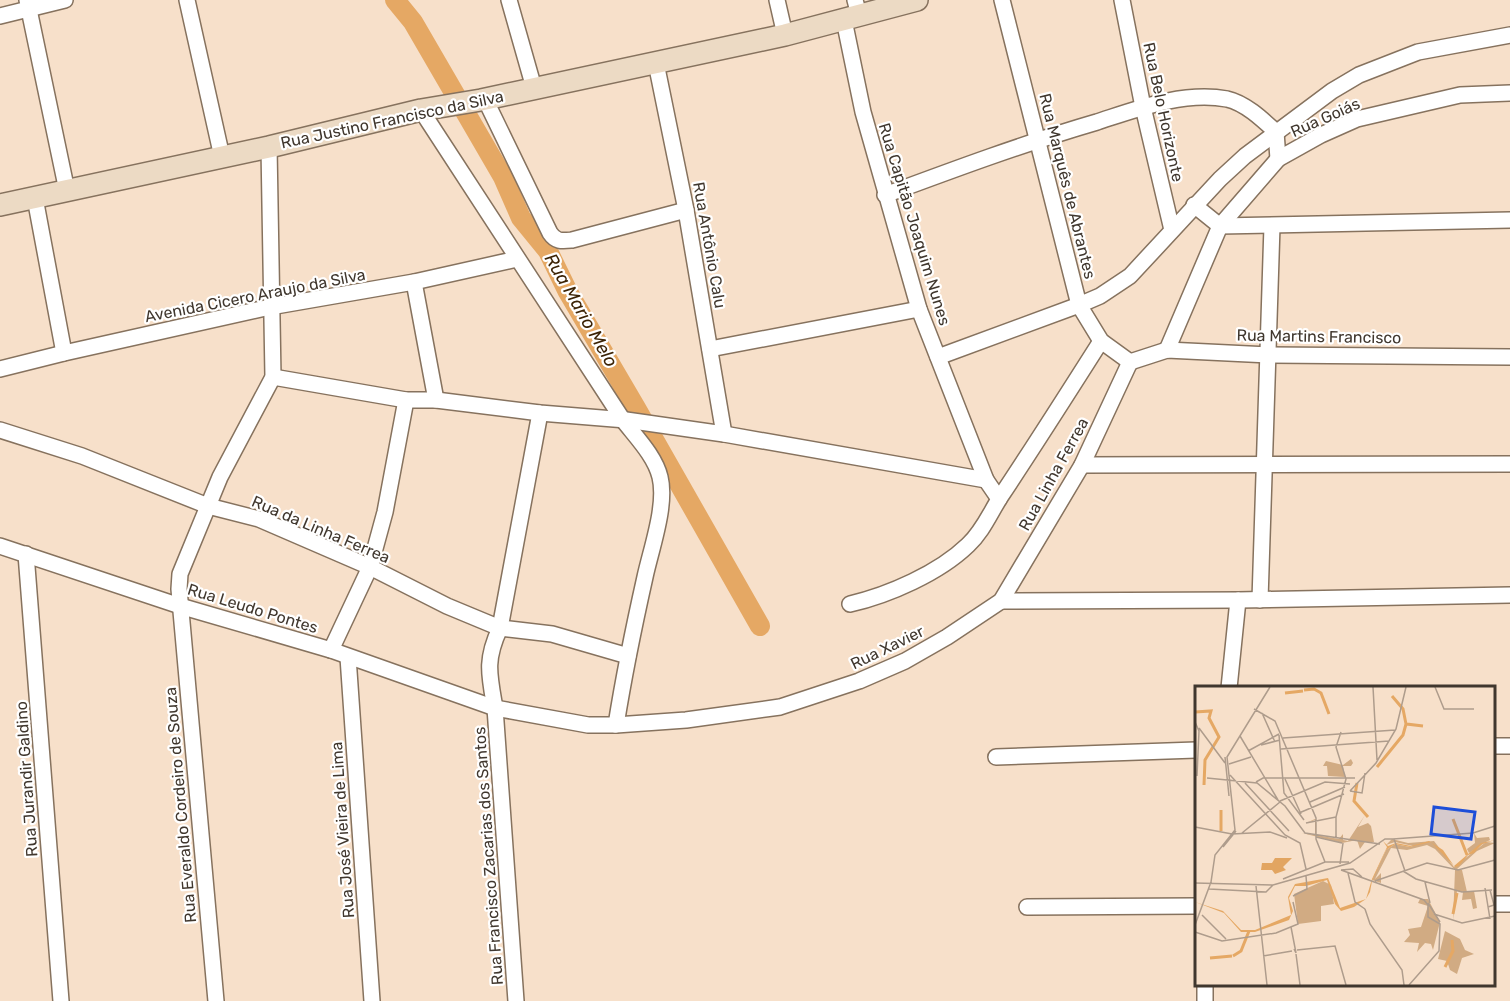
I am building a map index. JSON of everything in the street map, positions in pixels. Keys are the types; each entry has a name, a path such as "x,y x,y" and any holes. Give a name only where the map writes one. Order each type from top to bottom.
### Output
{"main road":[{"name":"Rua Justino Francisco da Silva","path":"0,205 269,147 429,109 785,35 853,12 917,0"}],"street":[{"path":"0,15 28,4 65,0"},
{"path":"188,0 222,157"},
{"path":"509,0 534,88"},
{"path":"777,0 785,35"},
{"name":"Rua Marquês de Abrantes","path":"1002,0 1079,305 1101,341 1130,362"},
{"name":"Rua Belo Horizonte","path":"1122,0 1143,107 1172,230"},
{"path":"28,4 68,191"},
{"name":"Rua Capitão Joaquim Nunes","path":"853,12 863,112 919,309 986,480 999,499"},
{"name":"Rua Goiás","path":"938,357 1079,305 1100,296 1130,276 1194,206 1245,156 1332,91 1359,75 1418,52 1510,35"},
{"name":"Rua Antônio Calu","path":"656,63 686,210 724,434"},
{"name":"Rua Goiás","path":"1167,350 1220,226 1278,159 1321,135 1357,119 1460,95 1510,93"},
{"path":"885,195 1038,139 1143,107 1199,98 1228,99 1248,109 1276,132 1278,159"},
{"path":"483,99 555,239 572,240 686,210"},
{"path":"429,109 517,259 657,468 662,491 616,725"},
{"path":"269,147 273,377 406,400 436,400 655,424 986,480"},
{"path":"35,198 64,353"},
{"path":"1194,206 1220,226 1510,220"},
{"path":"1260,600 1272,226"},
{"name":"Avenida Cicero Araujo da Silva","path":"0,369 270,307 414,282 517,259"},
{"path":"414,282 436,400"},
{"path":"710,349 919,309"},
{"path":"850,604 874,599 905,586 968,546 983,527 1101,341"},
{"name":"Rua Martins Francisco","path":"1130,362 1167,350 1269,355 1510,357"},
{"name":"Rua Linha Ferrea","path":"1001,600 1082,465 1130,362"},
{"name":"Rua Everaldo Cordeiro de Souza","path":"216,1001 180,606 180,574 236,444 273,377"},
{"path":"331,650 370,567 385,512 406,400"},
{"name":"Rua Francisco Zacarias dos Santos","path":"516,1001 495,708 489,660 491,647 500,628 540,413"},
{"name":"Rua da Linha Ferrea","path":"0,430 82,456 208,506 259,519 370,567 447,606 500,628 552,634 628,656"},
{"path":"1082,465 1510,464"},
{"name":"Rua Leudo Pontes","path":"0,546 180,606 331,650 495,708 588,725 616,725"},
{"name":"Rua Jurandir Galdino","path":"26,554 61,1001"},
{"path":"1001,600 1260,600 1510,595"},
{"name":"Rua Xavier","path":"616,725 686,720 780,707 859,681 905,661 947,637 1001,600"},
{"path":"1229,686 1238,600"},
{"name":"Rua José Vieira de Lima","path":"348,657 372,1001"},
{"path":"996,757 1195,750"},
{"path":"1027,907 1195,906"}],"waterway":[{"name":"Rua Mario Melo","path":"395,0 413,22 503,177 521,218 548,251 568,292 760,626"}]}
